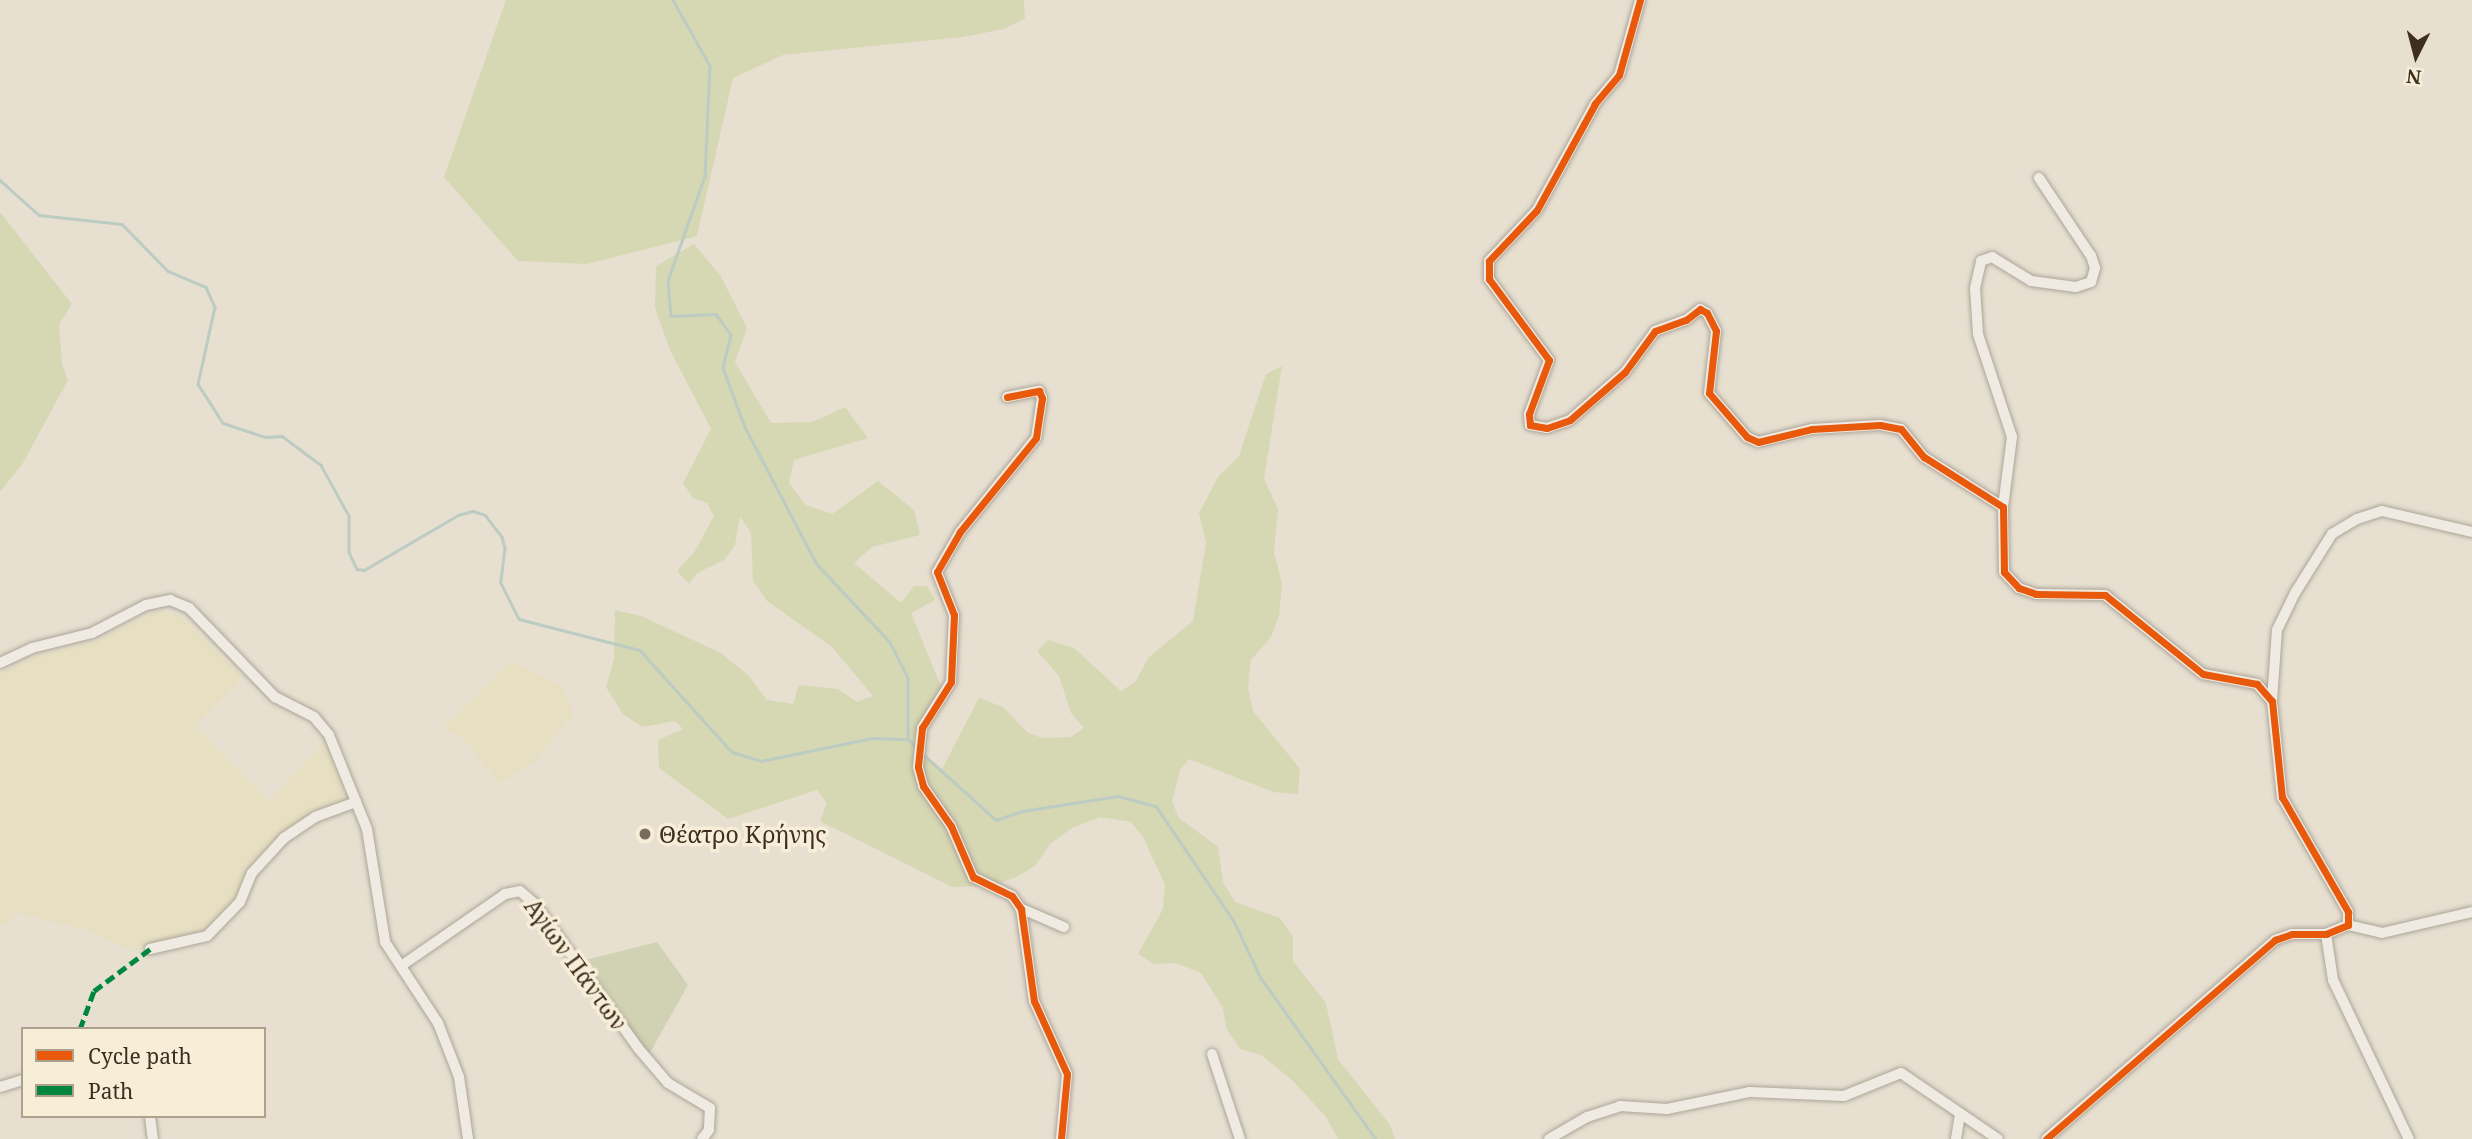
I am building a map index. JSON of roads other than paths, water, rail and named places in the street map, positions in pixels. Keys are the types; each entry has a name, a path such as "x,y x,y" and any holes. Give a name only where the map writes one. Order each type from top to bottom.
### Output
{"street":[{"path":"1640,0 1619,75 1595,104 1537,210 1489,261 1489,279 1549,360 1530,414 1530,425 1547,428 1570,420 1625,372 1655,331 1686,320 1700,309 1712,318 1716,331 1709,393 1747,437 1758,442 1812,429 1880,425 1901,429 1924,457 2003,508"},
{"path":"2039,178 2095,268 2091,282 2076,287 2031,281 1992,257 1981,261 1975,288 1978,334 2012,437 2003,508 2004,572 2019,587 2036,594 2105,595 2203,674 2250,680 2272,701"},
{"path":"1007,397 1039,391 1042,398 1036,438 960,532 937,572 954,615 951,682 922,728 918,767 923,786 951,826 973,877 1012,896 1020,908 1034,1001 1066,1074 1061,1139"},
{"path":"2348,925 2344,901 2282,797 2272,701 2277,630 2332,534 2357,519 2382,511 2472,531"},
{"path":"0,663 39,646 92,633 146,606 170,600 189,608 275,697 311,714 329,735 367,829 381,928 401,966 439,1023 459,1077 468,1139"},
{"path":"150,949 207,936 240,902 253,873 284,838 315,817 356,802"},
{"name":"Αγίων Πάντων","path":"401,966 505,894 520,891 535,904 638,1048 668,1083 710,1108 709,1130 702,1139"},
{"path":"1020,908 1064,927"},
{"path":"2046,1139 2275,940 2292,934 2326,934 2348,925 2382,933 2472,912"},
{"path":"2326,934 2333,980 2409,1139"},
{"path":"1212,1054 1240,1139"},
{"path":"1549,1139 1587,1117 1620,1106 1667,1109 1750,1092 1844,1096 1901,1073 1998,1139"},
{"path":"0,1087 21,1081"},
{"path":"1956,1139 1960,1113"},
{"path":"150,1118 153,1139"}],"waterway":[{"path":"673,0 710,66 705,176 668,281 671,316 716,314 731,335 723,368 745,427 816,563 890,642 908,678 908,739"},
{"path":"0,180 39,215 122,224 168,271 206,287 215,307 198,384 223,423 265,437 282,436 321,465 349,516 349,552 357,569 364,570 458,515 473,511 485,515 502,537 505,548 501,583 519,619 640,650 732,752 761,761 872,738 908,739 916,747"},
{"path":"923,754 996,820 1022,811 1118,796 1156,806 1234,921 1261,978 1376,1139"}],"place":[{"name":"Θέατρο Κρήνης","path":"645,834"}]}
